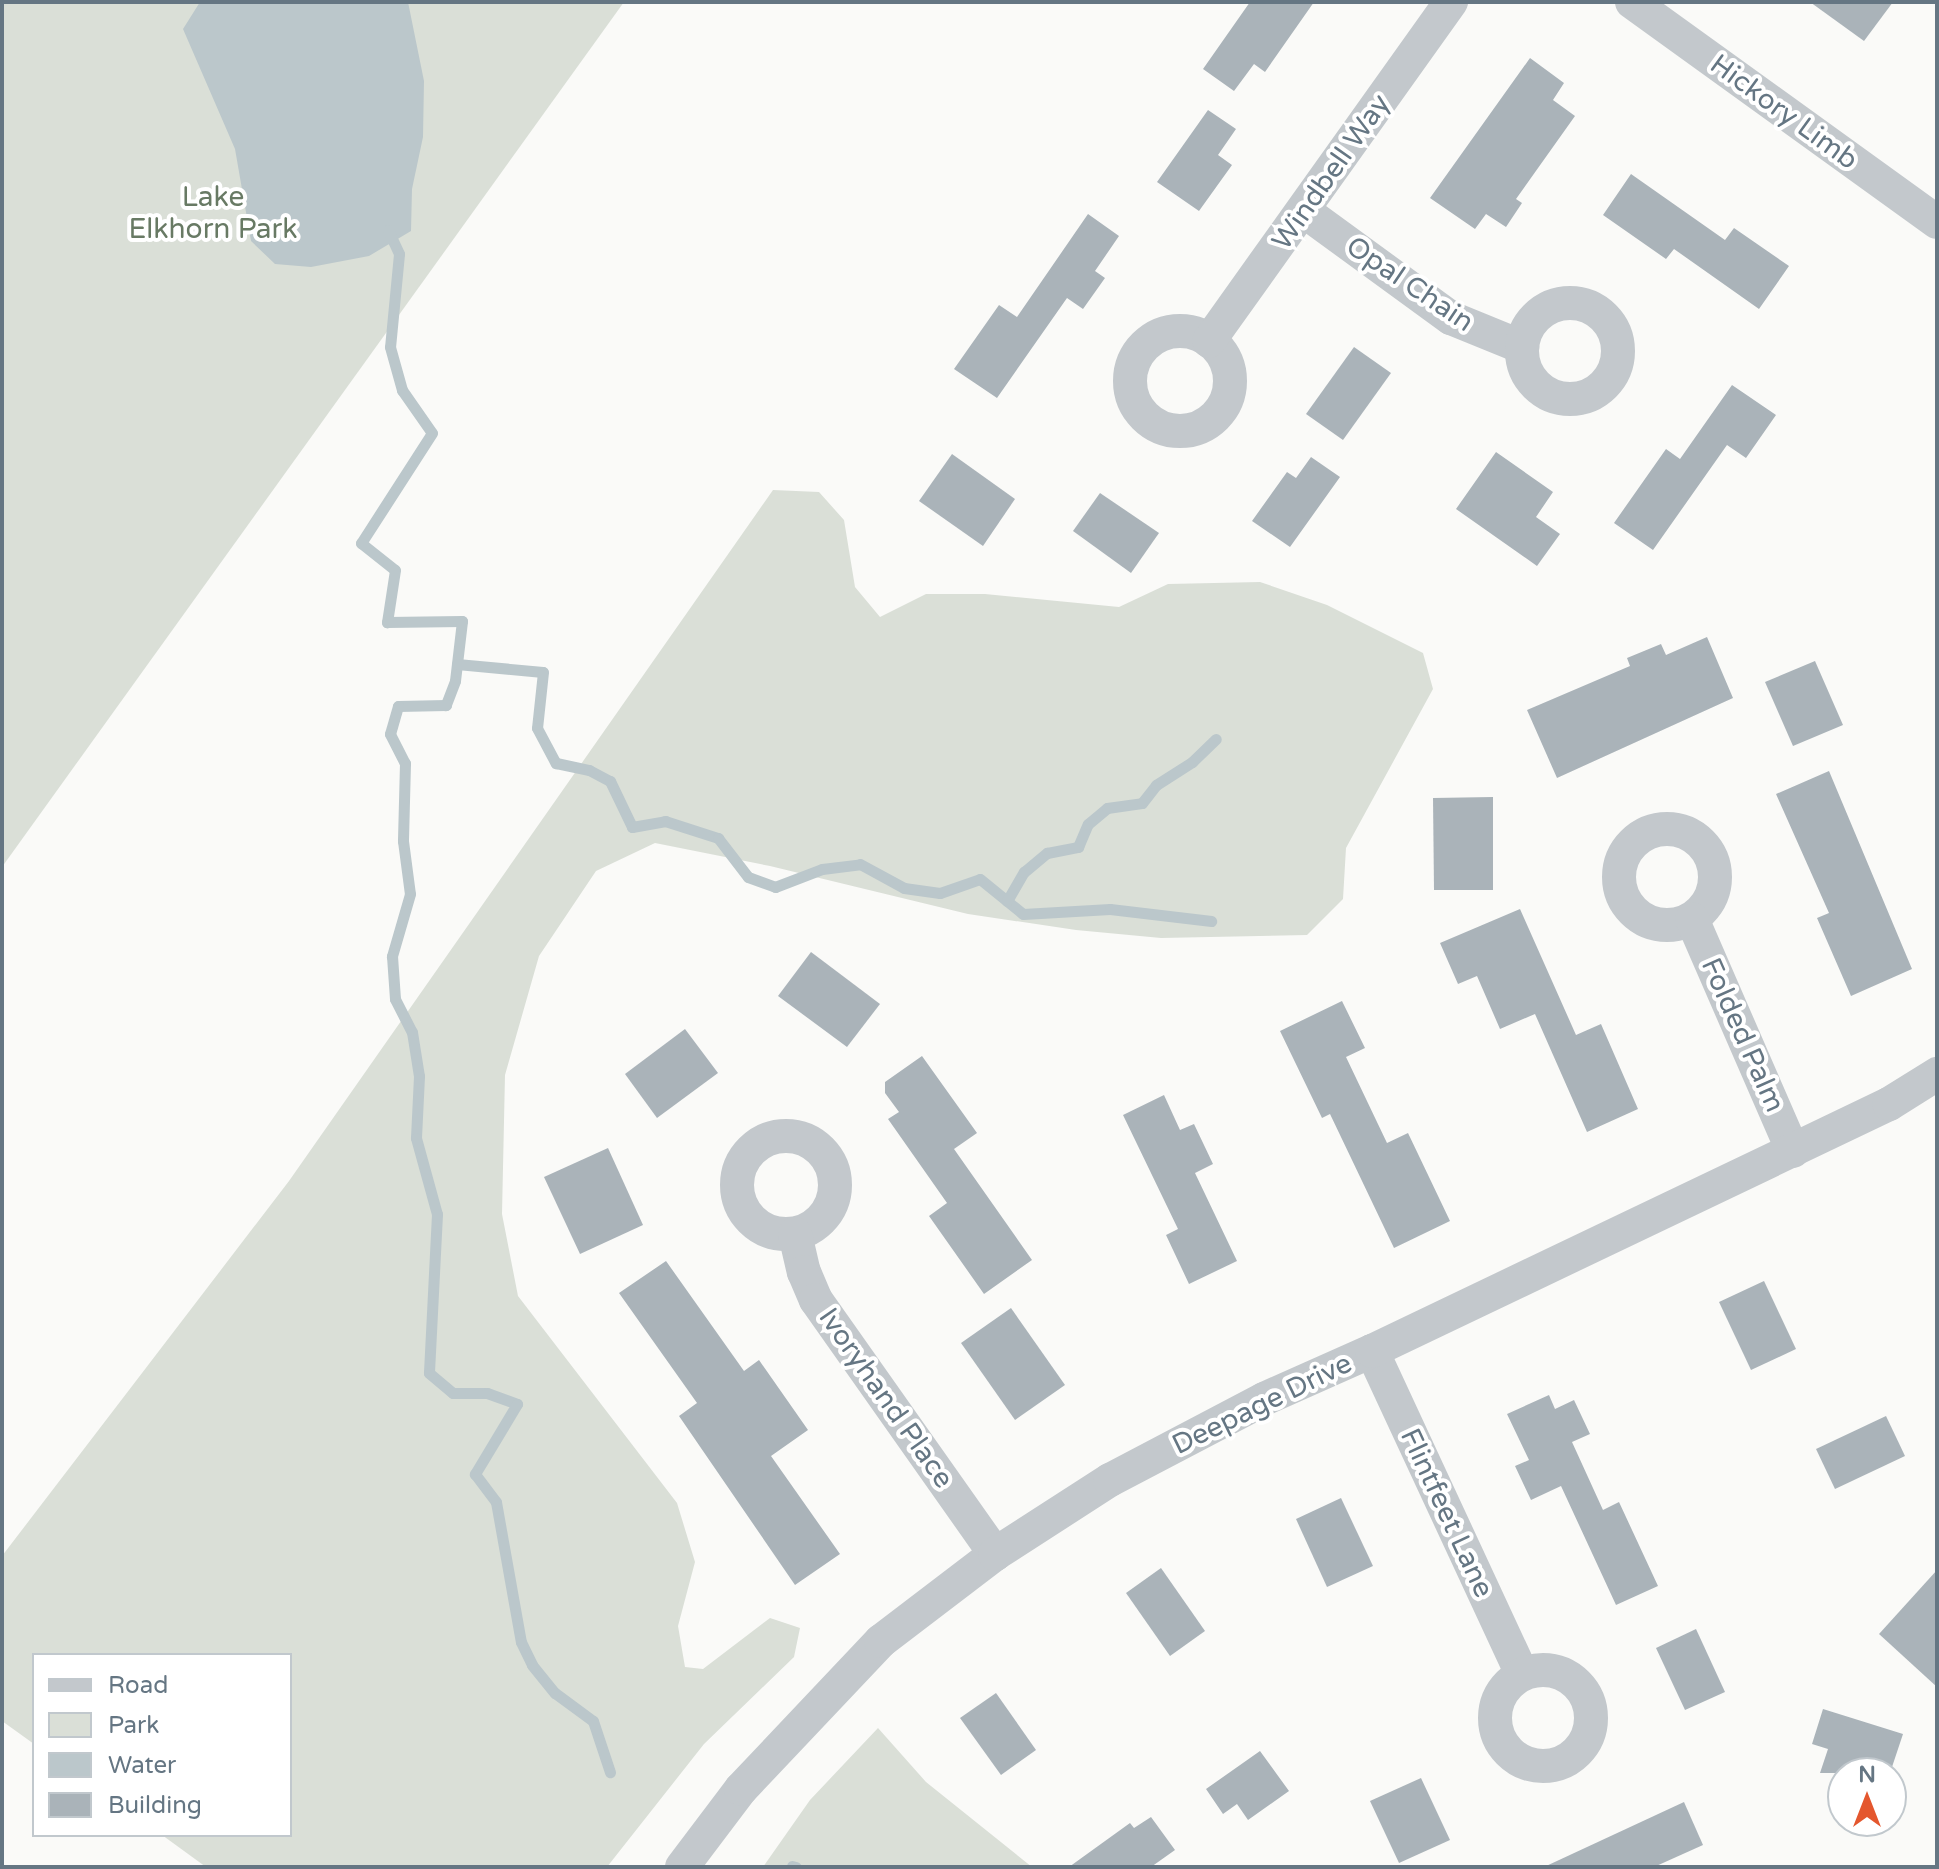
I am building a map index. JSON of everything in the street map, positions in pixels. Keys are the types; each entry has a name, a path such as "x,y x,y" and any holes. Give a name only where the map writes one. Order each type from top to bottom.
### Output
{"street":[{"name":"Windbell Way","path":"1209,341 1451,2"},
{"name":"Hickory Limb","path":"1632,2 1937,222"},
{"name":"Opal Chain","path":"1304,211 1451,318 1522,347"},
{"name":"Folded Palm","path":"1692,919 1793,1151"},
{"name":"Deepage Drive","path":"682,1867 741,1789 881,1641 995,1554 1110,1480 1193,1434 1889,1104 1937,1074"},
{"name":"Ivoryhand Place","path":"795,1234 804,1272 816,1300 995,1554"},
{"name":"Flintfeet Lane","path":"1372,1351 1522,1674"}],"green space":[{"name":"Lake Elkhorn Park","path":"2,2 624,2 2,867"},
{"path":"773,490 819,492 844,520 855,587 880,617 926,594 985,594 1119,607 1168,584 1260,582 1327,605 1423,653 1433,689 1346,848 1343,899 1307,935 1161,938 1076,930 968,914 770,866 655,843 596,871 539,956 505,1075 502,1214 518,1296 677,1503 695,1562 678,1626 685,1667 703,1669 770,1618 800,1628 794,1657 704,1744 607,1867 206,1867 165,1837 292,1837 292,1653 32,1653 32,1743 2,1721 2,1556 289,1181"},
{"path":"878,1728 926,1782 1032,1867 763,1867 810,1800"}],"water":[{"path":"200,2 408,2 424,81 423,137 412,189 411,231 369,256 311,267 275,264 251,241 235,149 183,29"}],"building":[{"path":"1250,2 1314,2 1265,72 1254,64 1234,91 1203,69"},
{"path":"1810,2 1893,2 1864,41"},
{"path":"1530,58 1564,83 1553,100 1575,116 1516,199 1522,203 1506,227 1486,214 1475,229 1430,198"},
{"path":"1208,110 1236,129 1218,155 1232,165 1199,211 1157,182"},
{"path":"1631,174 1725,240 1734,228 1789,266 1759,309 1674,249 1666,259 1603,215"},
{"path":"1088,214 1119,236 1095,271 1105,278 1083,309 1067,298 997,398 954,369 999,305 1017,317"},
{"path":"1354,347 1391,373 1343,440 1306,414"},
{"path":"1732,385 1776,415 1746,458 1727,445 1653,550 1614,523 1666,449 1680,459"},
{"path":"1496,452 1553,492 1536,517 1560,534 1537,566 1456,509"},
{"path":"952,454 1015,499 983,546 919,501"},
{"path":"1311,457 1340,477 1290,547 1252,521 1287,472 1296,478"},
{"path":"1100,493 1159,533 1131,573 1073,531"},
{"path":"1707,637 1733,698 1557,778 1527,710 1630,666 1627,658 1661,644 1666,655"},
{"path":"1815,661 1843,725 1793,746 1765,682"},
{"path":"1829,771 1912,969 1851,996 1817,918 1829,913 1776,794"},
{"path":"1493,797 1493,890 1434,890 1433,798"},
{"path":"1520,909 1576,1035 1601,1024 1638,1109 1587,1132 1535,1014 1500,1029 1477,976 1458,984 1440,943"},
{"path":"811,952 880,1004 847,1047 778,996"},
{"path":"1342,1001 1365,1048 1346,1057 1387,1143 1408,1133 1450,1221 1394,1248 1330,1114 1322,1118 1280,1031"},
{"path":"685,1029 718,1073 657,1118 625,1074"},
{"path":"922,1056 977,1133 954,1149 1032,1260 984,1294 929,1216 947,1203 888,1119 899,1112 885,1093 885,1082"},
{"path":"1164,1095 1180,1130 1194,1124 1213,1164 1195,1173 1237,1261 1189,1284 1166,1235 1178,1229 1123,1115"},
{"path":"608,1148 643,1225 580,1254 544,1177"},
{"path":"666,1261 744,1371 759,1360 808,1430 771,1456 840,1554 795,1585 679,1416 697,1403 619,1293"},
{"path":"1764,1281 1796,1349 1751,1370 1719,1302"},
{"path":"1011,1308 1065,1385 1015,1420 961,1343"},
{"path":"1549,1395 1555,1409 1574,1400 1590,1434 1572,1442 1603,1510 1619,1502 1658,1586 1616,1605 1561,1486 1531,1500 1515,1466 1529,1460 1507,1414"},
{"path":"1886,1416 1905,1456 1835,1489 1816,1449"},
{"path":"1341,1498 1373,1566 1327,1587 1296,1519"},
{"path":"1161,1568 1205,1631 1170,1656 1126,1593"},
{"path":"1937,1570 1937,1687 1879,1634"},
{"path":"1696,1629 1725,1692 1685,1710 1656,1648"},
{"path":"996,1693 1036,1750 1001,1775 960,1718"},
{"path":"1823,1709 1903,1734 1895,1757 1827,1757 1827,1773 1820,1773 1828,1749 1812,1744"},
{"path":"1260,1751 1289,1791 1248,1820 1237,1804 1223,1814 1206,1789"},
{"path":"1421,1778 1450,1840 1399,1863 1370,1801"},
{"path":"1684,1802 1703,1845 1654,1867 1544,1867"},
{"path":"1151,1817 1175,1850 1151,1867 1069,1867 1130,1823 1134,1828"}],"waterway":[{"path":"388,230 399,254 390,347 402,390 432,433 361,543 395,570 387,622 462,621 455,681 446,705 398,706 390,734 405,763 403,841 410,894 392,956 395,999 412,1032 419,1076 416,1138 437,1214 429,1373 453,1393 487,1393 517,1404 475,1474 496,1502 521,1642 532,1665 555,1693 593,1721 610,1772"},
{"path":"457,664 543,672 537,728 556,763 589,770 610,781 632,827 665,821 718,838 748,877 775,887 822,869 860,864 904,888 940,893 980,879 1023,914 1110,909 1211,921"},
{"path":"1007,901 1024,872 1047,853 1078,847 1088,824 1107,808 1142,803 1156,785 1192,762 1216,739"},
{"path":"792,1866 796,1867"}]}
